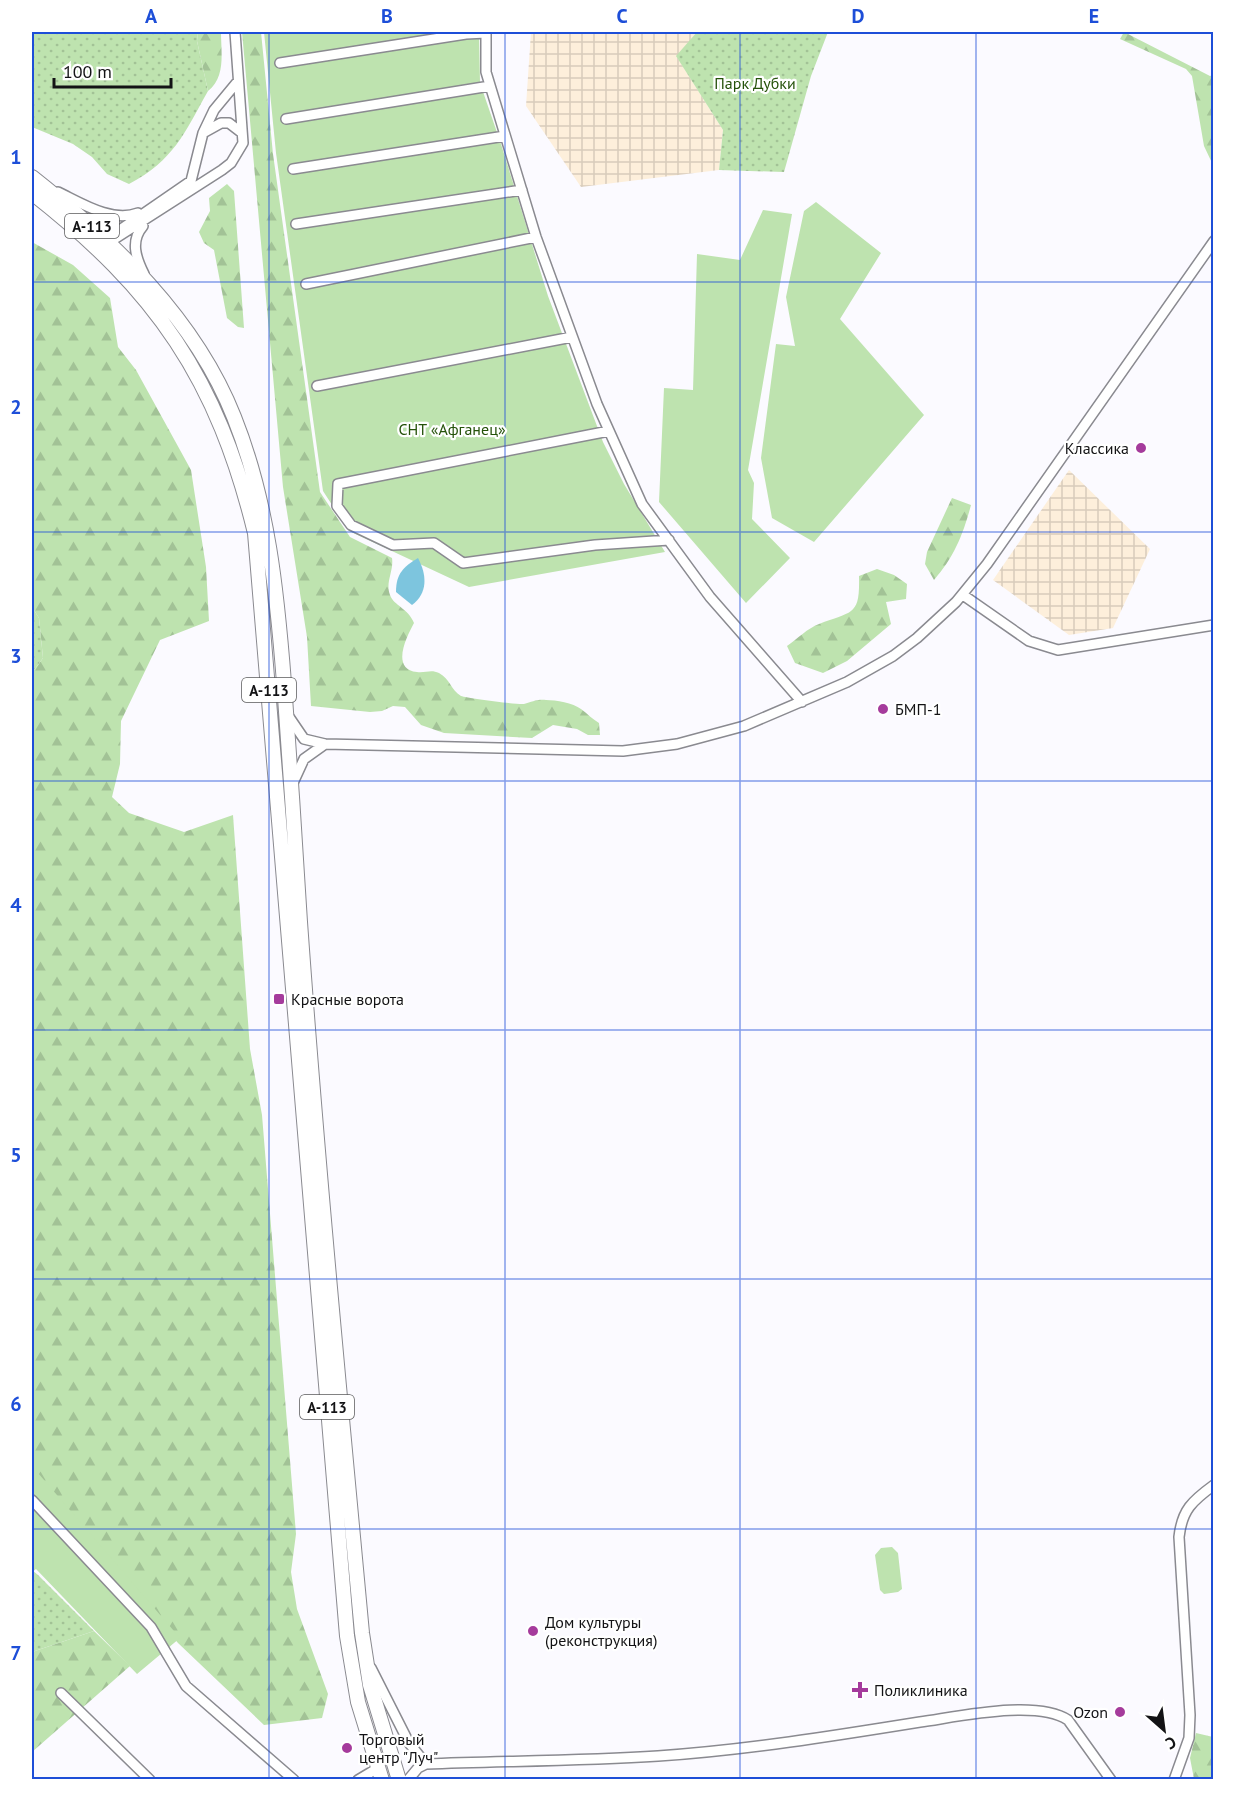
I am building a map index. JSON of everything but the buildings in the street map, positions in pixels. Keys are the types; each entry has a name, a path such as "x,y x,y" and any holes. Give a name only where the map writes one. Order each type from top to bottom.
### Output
{"highway":[{"name":"А-113","path":"35,185 147,282 175,316 216,379 241,435 264,516 272,558 286,712 326,1240 364,1648 377,1712 399,1779"},
{"name":"А-113","path":"104,243 161,318 204,386 229,442 255,533 347,1636 358,1702 380,1774"}],"street":[{"path":"104,243 231,163 243,143 235,32"},
{"path":"280,63 486,32 486,72 536,237 609,431 642,504 710,597 802,702"},
{"path":"147,282 137,260 135,246 140,228 151,213 191,181 203,133 214,110 238,81"},
{"path":"286,119 490,86"},
{"path":"203,133 220,123 230,123 242,133"},
{"path":"293,169 505,136"},
{"path":"35,185 94,209 118,216 151,213"},
{"path":"296,224 522,190"},
{"path":"306,284 536,237"},
{"path":"286,712 304,739 325,744 605,751 639,749 721,734 853,679 893,656 918,638 963,595 1210,253 1214,241"},
{"path":"317,386 573,337"},
{"path":"609,431 338,484 337,506 351,525 393,545 434,543 463,563 596,545 669,540"},
{"path":"963,595 1029,641 1058,650 1214,625"},
{"path":"291,788 304,759 325,744"},
{"path":"1174,1779 1189,1738 1190,1715 1179,1537 1181,1519 1197,1497 1214,1485"},
{"path":"32,1500 151,1628 186,1686 294,1779"},
{"path":"364,1648 409,1743 426,1764"},
{"path":"61,1693 150,1779"},
{"path":"408,1779 418,1768 426,1764 669,1755 760,1747 940,1719 1027,1711 1060,1716 1068,1720 1111,1779"},
{"path":"358,1779 380,1774"}],"shaded area":[{"path":"531,32 697,32 677,57 723,130 719,170 581,187 526,106"},
{"path":"1069,470 1150,549 1113,628 1069,635 993,580"}],"green space":[{"path":"32,32 198,32 197,41 208,91 176,145 157,165 129,184 107,174 92,157 73,144 32,127"},
{"path":"198,32 221,32 220,72 218,79 208,91 197,41"},
{"path":"242,32 261,32 273,154 320,492 350,537 392,558 388,586 390,595 414,623 403,651 404,665 409,670 417,672 439,673 461,696 524,704 543,700 574,705 599,723 600,735 588,735 577,729 553,725 532,738 444,733 421,725 405,707 393,706 382,711 370,712 311,706 307,637 283,487"},
{"name":"СНТ «Афганец»","path":"264,32 479,32 480,83 548,296 603,442 624,484 665,552 469,587 349,531 323,491 276,153"},
{"name":"Парк Дубки","path":"697,32 828,32 811,76 784,172 719,170 723,130 676,56"},
{"path":"1124,32 1210,76 1213,75 1213,165 1204,146 1192,76 1186,69 1120,39"},
{"path":"227,184 234,191 244,328 238,327 227,318 214,250 204,243 199,232 210,211 209,198"},
{"path":"816,202 881,253 840,319 924,415 814,542 772,518 761,458 776,344 795,346 786,297 804,211"},
{"path":"763,210 792,214 748,470 754,483 752,519 790,558 746,603 659,502 664,388 693,390 697,254 740,260"},
{"path":"32,242 73,265 110,298 118,347 136,370 191,470 206,567 209,621 160,640 121,721 120,764 112,797 129,813 184,832 233,815 250,1049 262,1115 296,1534 291,1572 297,1609 328,1694 322,1718 264,1725 178,1643 32,1475 32,673 43,658 39,618 32,607"},
{"path":"952,498 971,505 957,545 934,580 925,564 927,552"},
{"path":"877,569 894,575 907,584 906,599 886,602 891,624 847,661 823,673 795,663 787,646 815,626 852,610 858,599 859,576"},
{"path":"32,607 39,618 43,658 32,673"},
{"path":"32,1466 180,1638 137,1674 36,1569 32,1572"},
{"path":"892,1547 898,1553 902,1589 898,1592 884,1594 880,1590 875,1555 881,1548"},
{"path":"32,1570 38,1575 94,1631 32,1652"},
{"path":"94,1631 130,1666 32,1752 32,1652"},
{"path":"1196,1733 1213,1737 1213,1779 1194,1779 1190,1758"}],"water":[{"path":"418,558 423,571 424,583 421,595 412,605 396,592 396,586 401,572"}],"place":[{"name":"Классика","path":"1141,448"},
{"name":"БМП-1","path":"883,709"},
{"name":"Красные ворота","path":"279,999"},
{"name":"Дом культуры (реконструкция)","path":"533,1631"},
{"name":"Поликлиника","path":"860,1690"},
{"name":"Ozon","path":"1120,1712"},
{"name":"Торговый центр \"Луч\"","path":"347,1748"}]}
